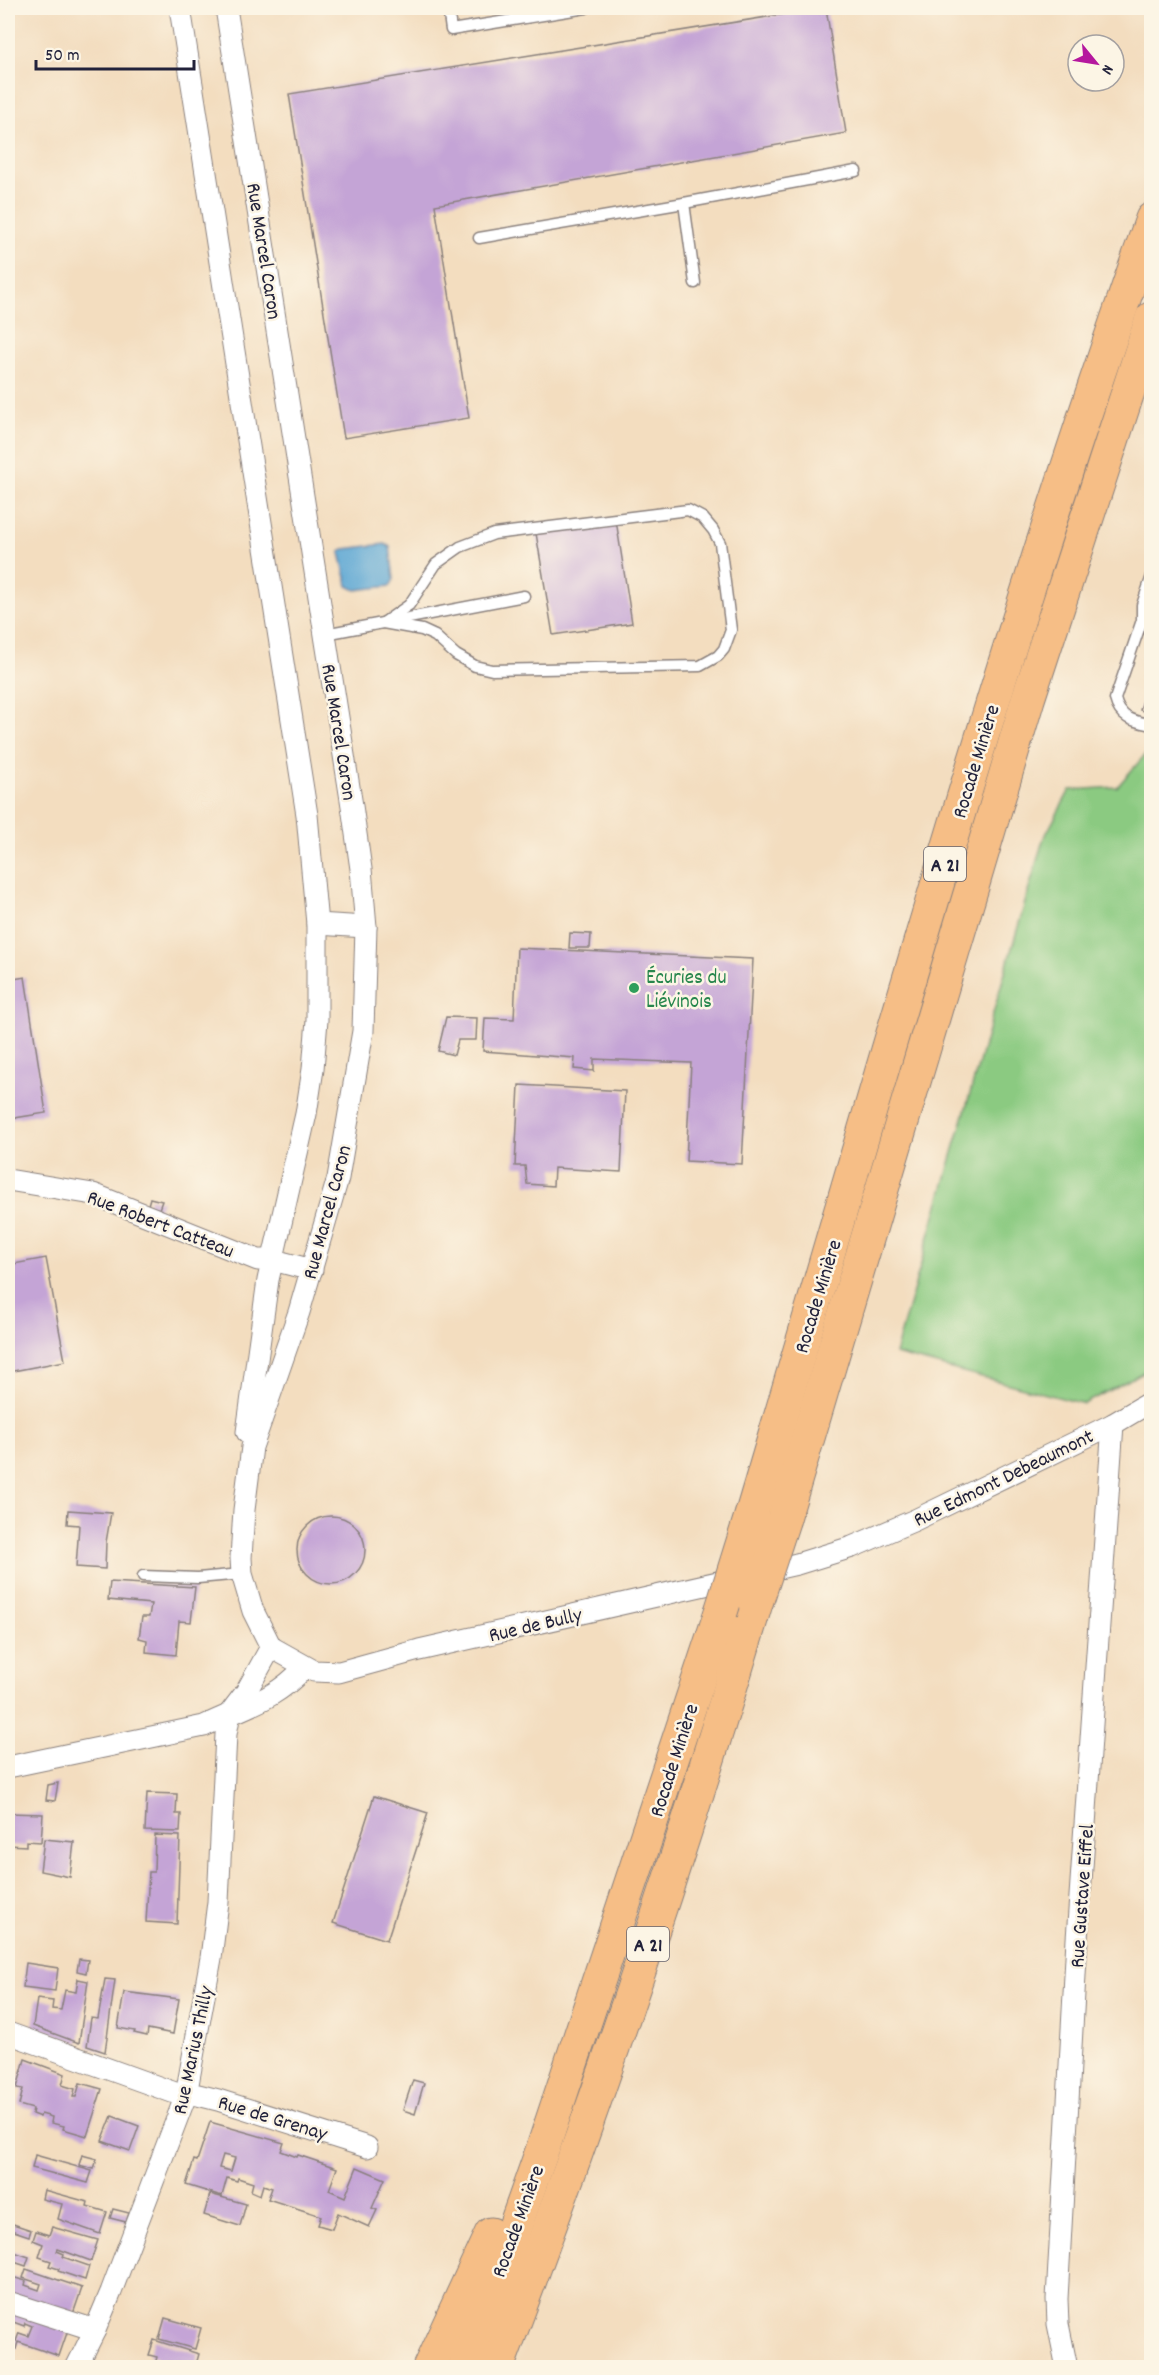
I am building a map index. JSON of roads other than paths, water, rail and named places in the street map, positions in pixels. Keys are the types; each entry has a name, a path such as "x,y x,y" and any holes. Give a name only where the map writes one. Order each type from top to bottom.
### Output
{"highway":[{"name":"Rocade Minière","path":"497,2367 549,2232 637,1977 756,1603 768,1516 998,685 1098,374 1152,219"},
{"name":"Rocade Minière","path":"465,2367 544,2145 721,1612 768,1516 1152,318"},
{"path":"429,2367 480,2261 518,2167 544,2145"},
{"path":"510,2367 549,2232"}],"street":[{"name":"Rue Marcel Caron","path":"180,8 307,815 317,924 317,1020 313,1069 306,1114 261,1322 247,1436 252,1447"},
{"name":"Rue Marcel Caron","path":"226,8 357,838 366,927 363,1031 338,1178 312,1270 252,1447 243,1522 242,1574 253,1611 271,1647"},
{"path":"317,924 366,927"},
{"name":"Rue Robert Catteau","path":"8,1180 93,1194 258,1260 273,1260 312,1270"},
{"name":"Rue Edmont Debeaumont","path":"852,1547 915,1520 1113,1424 1152,1401"},
{"name":"Rue Gustave Eiffel","path":"1067,2367 1058,2324 1057,2299 1077,1939 1113,1424"},
{"name":"Rue de Bully","path":"304,1668 323,1673 339,1672 419,1650 797,1564 852,1547"},
{"path":"8,1767 204,1726 230,1713 261,1702 290,1684 304,1668 271,1647 246,1692 230,1713"},
{"name":"Rue Marius Thilly","path":"76,2367 95,2330 186,2095 211,1958 218,1902 223,1822 224,1750 230,1713"},
{"name":"Rue de Grenay","path":"8,2033 175,2093 198,2094 368,2147"},
{"path":"8,2302 95,2330"}],"lane":[{"path":"448,8 451,30 586,8"},
{"path":"479,238 856,171"},
{"path":"684,203 695,283"},
{"path":"688,510 703,518 720,543 731,630 724,649 700,666 492,670 475,666 456,655 435,636 422,630 383,623 409,605 436,564 460,547 494,534 688,510"},
{"path":"1152,576 1142,605 1142,620 1116,699 1117,707 1130,721 1152,725"},
{"path":"325,634 524,596"},
{"path":"142,1576 198,1578 242,1574"}],"water":[{"path":"385,544 390,547 394,579 390,586 356,590 348,586 340,553 344,549"}],"place":[{"name":"Écuries du Liévinois","path":"634,988"}]}
